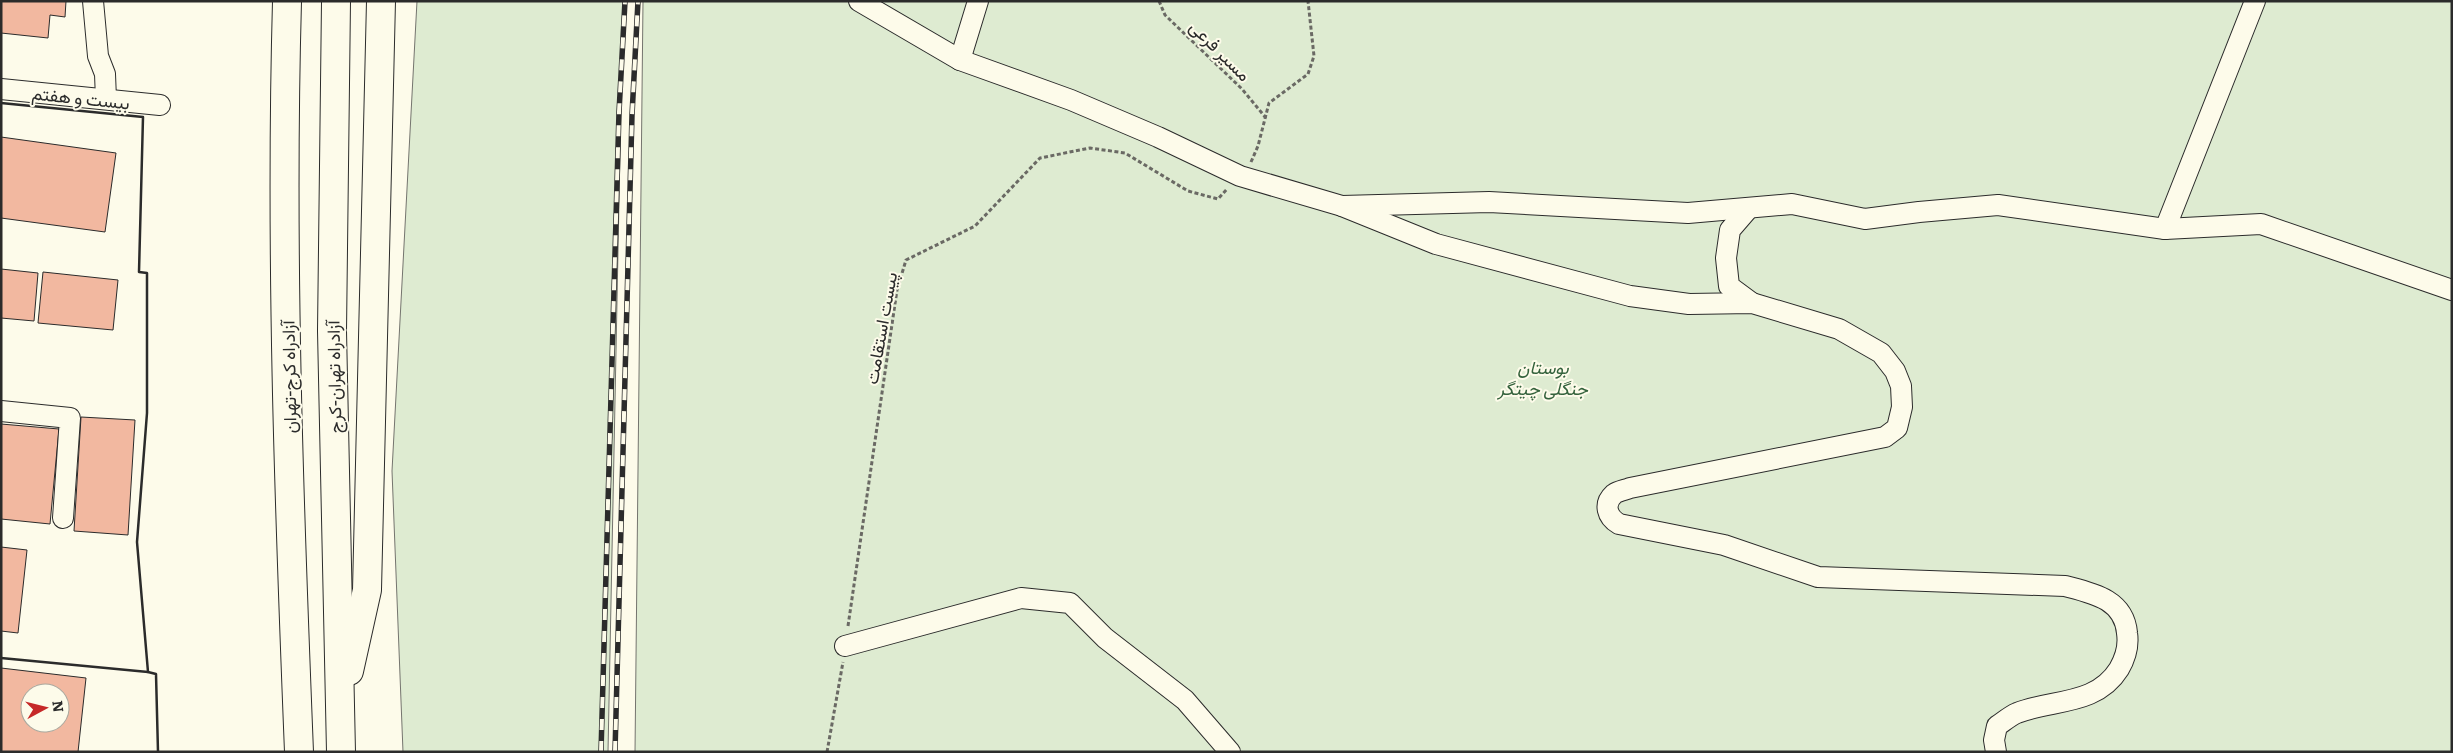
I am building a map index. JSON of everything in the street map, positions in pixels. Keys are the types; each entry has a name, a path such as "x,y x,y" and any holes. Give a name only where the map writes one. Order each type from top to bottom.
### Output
{"highway":[{"name":"آزادراه کرج-تهران","path":"287,1 286,269 290,505 299,752"},
{"name":"آزادراه تهران-کرج","path":"336,1 332,330 341,752"},
{"path":"339,714 367,590 381,1"}],"street":[{"path":"93,1 98,56 105,74 106,99"},
{"path":"859,1 960,60 1072,100 1158,137 1240,176 1342,206 1436,244 1630,296 1690,304 1752,303 1839,329 1881,353 1895,371 1902,386 1902,407 1897,428 1886,437 1630,488 1615,493 1608,502 1607,511 1612,520 1619,524 1724,545 1818,577 2065,586 2104,597 2117,608 2126,624 2128,645 2122,663 2112,680 2088,696 2016,713 1997,726 1994,740 1996,752"},
{"path":"960,60 978,1"},
{"path":"2166,229 2256,1"},
{"name":"بیست و هفتم","path":"1,89 160,105"},
{"path":"1342,206 1489,202 1688,213 1792,204 1865,219 1998,205 2166,229 2261,224 2452,290"},
{"path":"1748,208 1730,230 1726,258 1729,286 1752,303"},
{"path":"1,411 70,418 63,518"},
{"path":"845,646 1021,598 1070,603 1105,638 1186,700 1230,752"}],"path":[{"name":"مسیر فرعی","path":"1159,1 1165,15 1242,90 1266,118"},
{"name":"پیست استقامت","path":"827,752 845,646 897,290 906,260 975,226 1040,158 1090,148 1125,153 1188,191 1218,199 1251,163 1269,103 1308,74 1314,56 1308,1"}],"green space":[{"path":"417,1 623,1 608,752 403,752 392,471"},
{"name":"بوستان جنگلی چیتگر","path":"643,1 2452,1 2452,752 635,752"}],"building":[{"path":"1,1 66,1 65,17 50,15 48,38 1,33"},
{"path":"1,137 116,153 105,232 1,218"},
{"path":"1,269 38,273 34,321 1,318"},
{"path":"43,272 118,280 113,330 38,323"},
{"path":"81,417 135,420 128,535 74,531"},
{"path":"1,424 59,429 50,524 1,519"},
{"path":"1,547 27,550 18,633 1,631"},
{"path":"1,668 86,678 78,752 1,752"}],"railway":[{"path":"601,752 619,112 625,1"},
{"path":"615,752 632,115 638,1"}],"wall":[{"path":"1,103 143,117 139,272 147,273 147,413 137,542 148,672 156,674 158,752"},
{"path":"1,658 148,672"}]}
